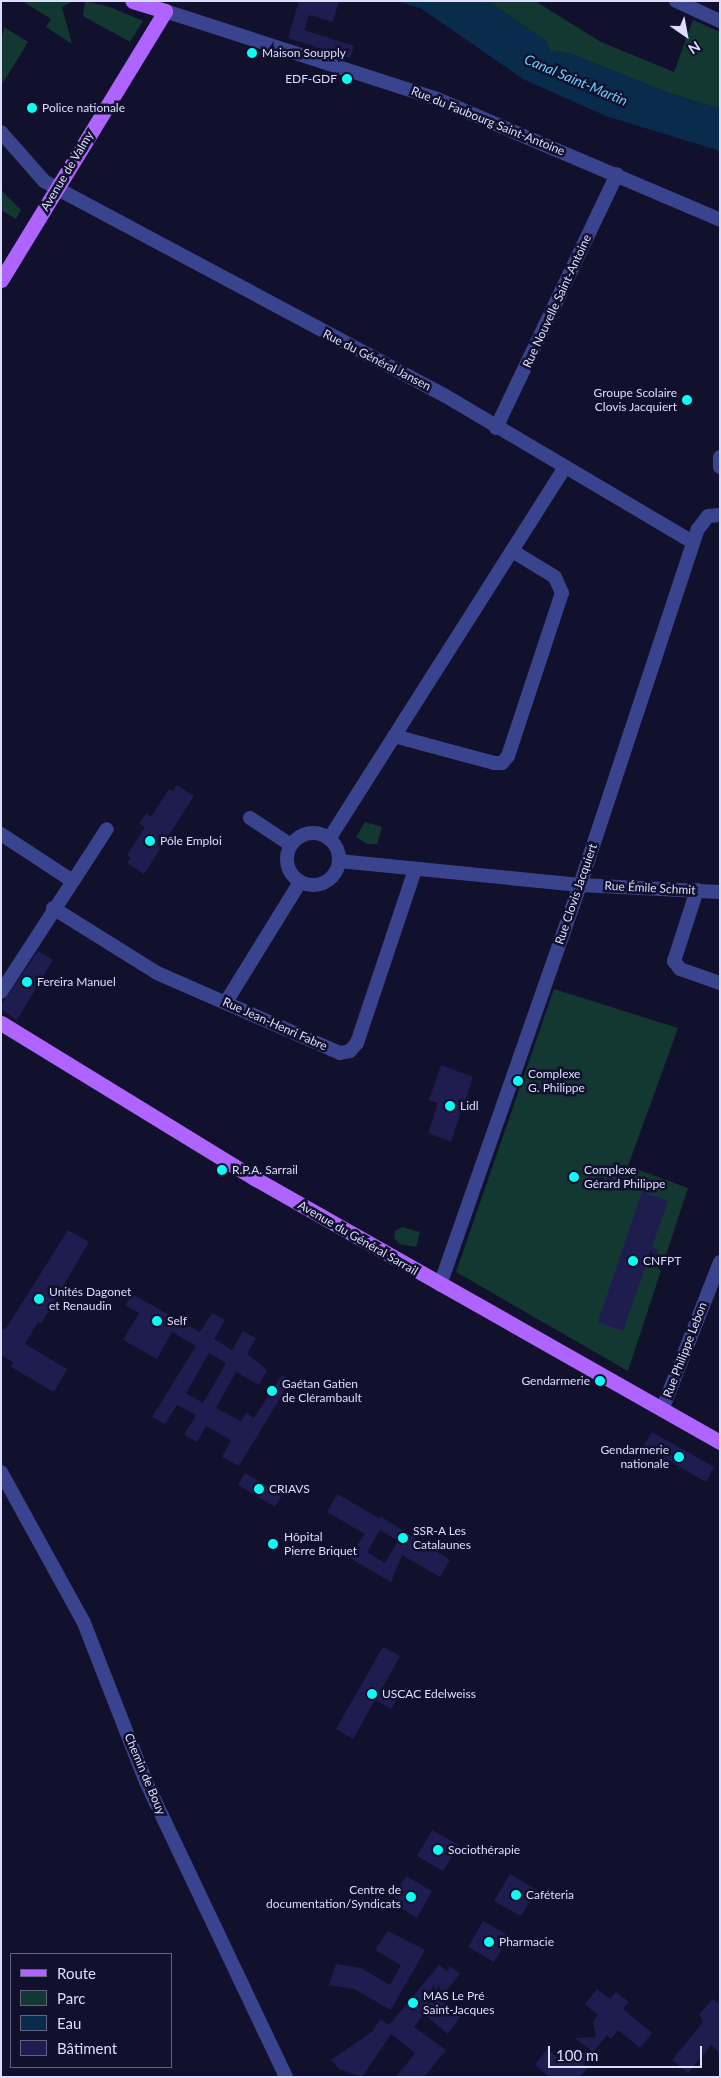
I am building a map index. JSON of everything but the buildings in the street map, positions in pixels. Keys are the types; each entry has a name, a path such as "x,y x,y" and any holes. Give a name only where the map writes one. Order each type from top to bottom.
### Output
{"main road":[{"path":"133,1 165,11"},
{"name":"Avenue de Valmy","path":"1,280 165,11"},
{"name":"Avenue du Général Sarrail","path":"1,1024 226,1162 720,1442"}],"street":[{"path":"676,1 720,21"},
{"name":"Rue du Faubourg Saint-Antoine","path":"165,11 438,99 617,174 720,220"},
{"name":"Rue du Général Jansen","path":"1,132 44,181 444,395 564,469 693,542"},
{"name":"Rue Nouvelle Saint-Antoine","path":"496,428 617,174"},
{"path":"720,457 720,468"},
{"path":"329,838 564,469"},
{"name":"Rue Clovis Jacquiert","path":"440,1285 580,885 701,520 720,516"},
{"path":"394,736 494,763 502,763 508,756 562,593 556,577 512,551"},
{"path":"250,818 291,844"},
{"path":"1,992 53,908 107,829"},
{"path":"291,844 313,833 329,838 339,860 337,869 325,882 300,882"},
{"path":"1,834 72,880"},
{"path":"291,844 287,865 300,882"},
{"path":"339,860 415,870 580,885"},
{"name":"Rue Jean-Henri Fabre","path":"53,908 157,973 340,1053 350,1051 357,1043 415,870"},
{"path":"226,1002 300,882"},
{"name":"Rue Émile Schmit","path":"580,885 720,892"},
{"path":"697,890 674,961 680,969 720,983"},
{"name":"Rue Philippe Lebon","path":"662,1410 720,1262"},
{"name":"Chemin de Bouy","path":"1,1472 84,1623 146,1782 286,2077"}],"green space":[{"path":"22,1 73,1 62,7 72,44 46,27 51,19"},
{"path":"85,1 110,7 143,21 130,42 83,16"},
{"path":"488,1 535,1 601,42 674,72 693,20 720,32 720,109 663,91 572,54 550,51 546,41"},
{"path":"4,27 28,42 1,86 1,42"},
{"path":"1,190 21,210 16,219 1,210"},
{"path":"365,822 382,827 377,844 367,844 356,837"},
{"name":"Complexe Gérard Philippe","path":"554,989 678,1028 628,1166 688,1188 628,1371 456,1272"},
{"path":"402,1227 420,1232 416,1247 400,1244 394,1238 395,1231"}],"water":[{"name":"Canal Saint-Martin","path":"398,1 488,1 546,41 550,51 572,54 663,91 720,109 720,151 606,116 523,79 422,9"}],"place":[{"name":"Maison Soupply","path":"252,53"},
{"name":"EDF-GDF","path":"347,79"},
{"name":"Police nationale","path":"32,108"},
{"name":"Groupe Scolaire Clovis Jacquiert","path":"687,400"},
{"name":"Pôle Emploi","path":"150,841"},
{"name":"Fereira Manuel","path":"27,982"},
{"name":"Complexe G. Philippe","path":"518,1081"},
{"name":"Lidl","path":"450,1106"},
{"name":"R.P.A. Sarrail","path":"222,1170"},
{"name":"Complexe Gérard Philippe","path":"574,1177"},
{"name":"CNFPT","path":"633,1261"},
{"name":"Unités Dagonet et Renaudin","path":"39,1299"},
{"name":"Self","path":"157,1321"},
{"name":"Gendarmerie","path":"600,1381"},
{"name":"Gaétan Gatien de Clérambault","path":"272,1391"},
{"name":"Gendarmerie nationale","path":"679,1457"},
{"name":"CRIAVS","path":"259,1489"},
{"name":"SSR-A Les Catalaunes","path":"403,1538"},
{"name":"Hôpital Pierre Briquet","path":"273,1544"},
{"name":"USCAC Edelweiss","path":"372,1694"},
{"name":"Sociothérapie","path":"438,1850"},
{"name":"Caféteria","path":"516,1895"},
{"name":"Centre de documentation/Syndicats","path":"411,1897"},
{"name":"Pharmacie","path":"489,1942"},
{"name":"MAS Le Pré Saint-Jacques","path":"413,2003"}]}
